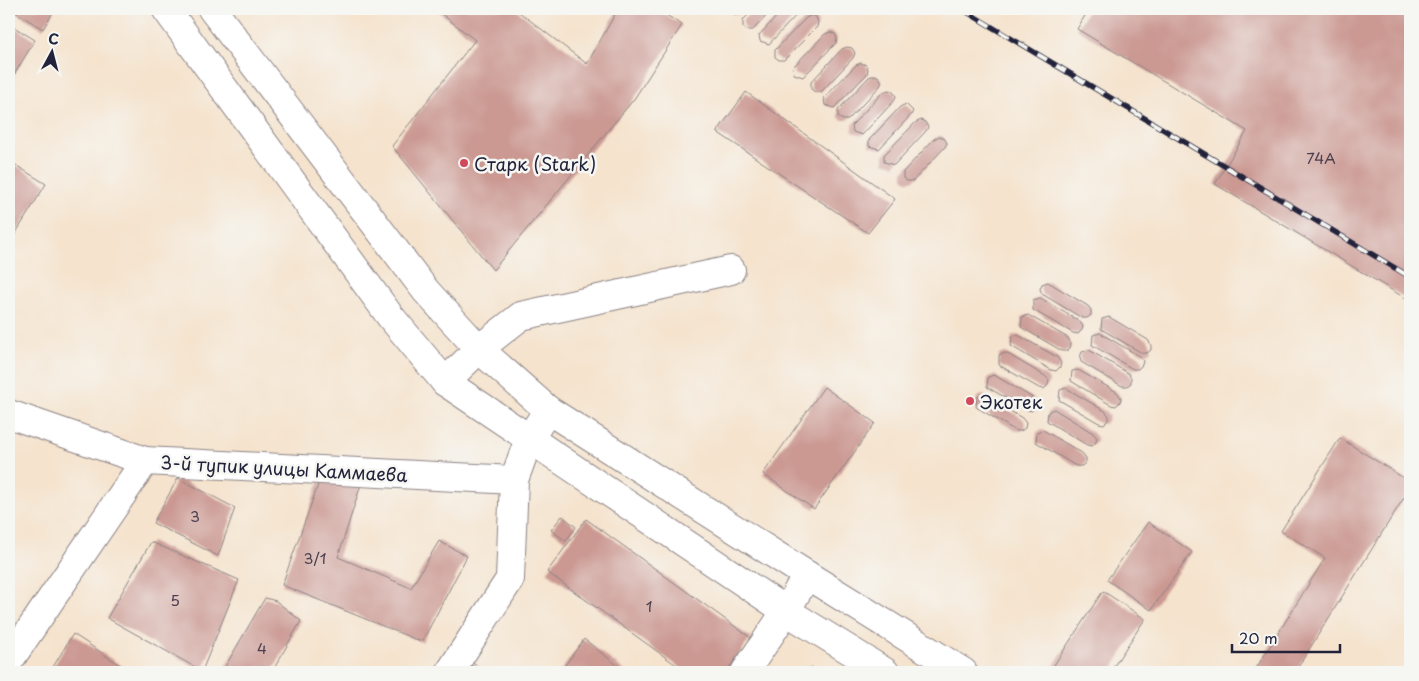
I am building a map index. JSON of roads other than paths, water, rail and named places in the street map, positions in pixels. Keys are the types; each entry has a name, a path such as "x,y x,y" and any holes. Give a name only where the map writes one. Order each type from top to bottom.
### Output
{"main road":[{"path":"166,9 390,316 445,382 786,611 885,672"},
{"path":"212,9 426,291 479,349 548,410 807,576 963,672"},
{"path":"445,382 479,349 521,316 731,270"},
{"path":"450,672 510,579 514,480 529,439 548,410"},
{"path":"9,414 145,461"},
{"name":"3-й тупик улицы Каммаева","path":"9,661 145,461 514,480"},
{"path":"745,672 807,576"}],"railway":[{"path":"962,9 1410,277"}],"place":[{"name":"Старк (Stark)","path":"464,163"},
{"name":"Экотек","path":"970,401"}]}
